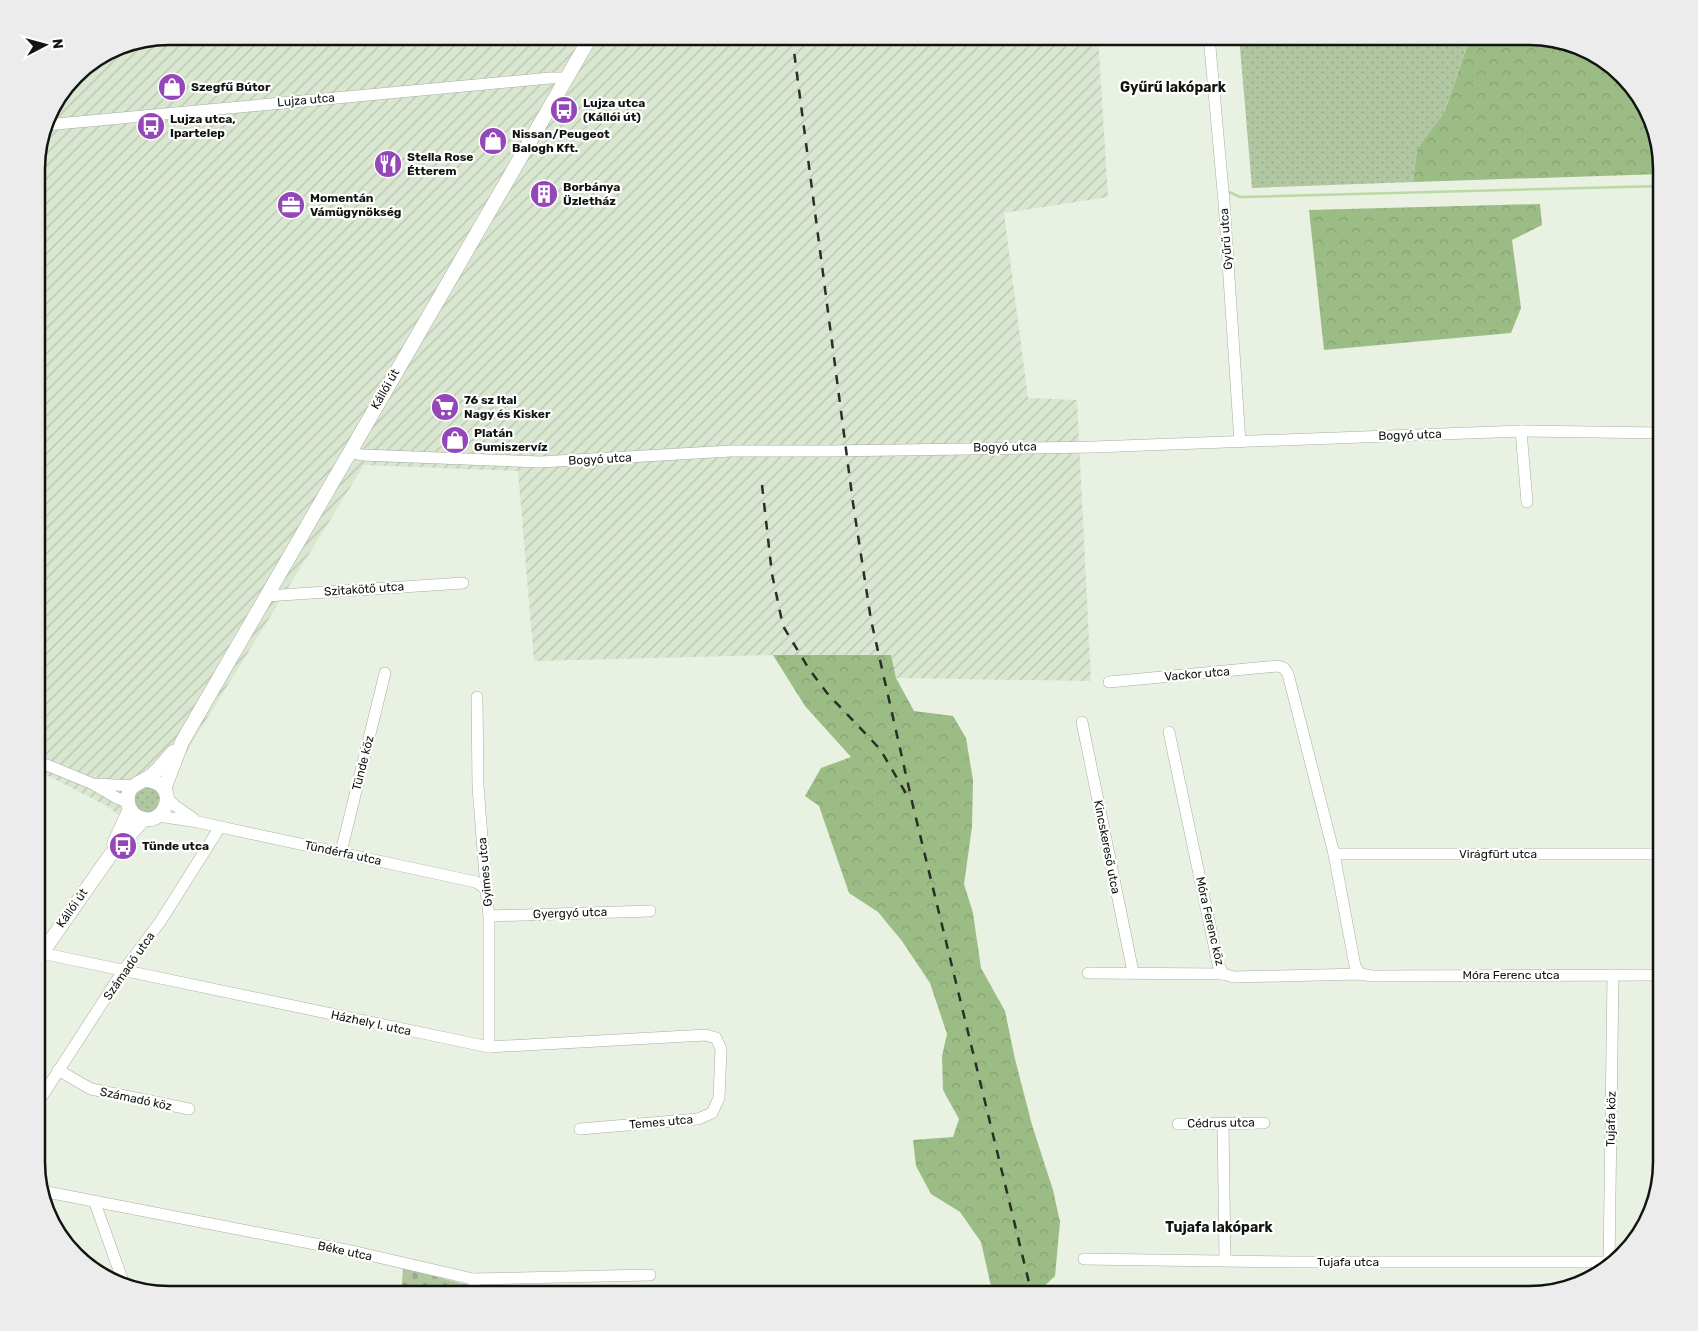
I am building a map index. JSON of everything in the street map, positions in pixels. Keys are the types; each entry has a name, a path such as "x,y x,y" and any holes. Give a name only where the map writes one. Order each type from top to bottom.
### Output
{"main road":[{"name":"Kállói út","path":"109,856 129,806 129,793 161,766 182,742 586,45"},
{"name":"Kállói út","path":"158,816 166,805 165,794 182,742"},
{"path":"139,783 152,780 159,784 165,794"},
{"path":"129,806 134,814 144,819 158,816"},
{"name":"Kállói út","path":"45,948 109,856 144,819"}],"street":[{"name":"Gyűrű utca","path":"1210,45 1224,202 1240,442"},
{"name":"Lujza utca","path":"53,124 566,78"},
{"name":"Bogyó utca","path":"349,452 362,455 540,462 731,451 828,451 1240,442 1521,431 1653,433"},
{"path":"1521,431 1527,502"},
{"name":"Szitakötő utca","path":"266,596 463,583"},
{"name":"Vackor utca","path":"1109,682 1277,666 1284,668 1288,674 1334,854"},
{"name":"Tünde köz","path":"341,852 385,673"},
{"name":"Gyimes utca","path":"477,697 478,786 489,916 489,1047"},
{"name":"Kincskereső utca","path":"1082,722 1133,972"},
{"name":"Móra Ferenc köz","path":"1169,732 1218,964 1223,974 1234,977 1360,974"},
{"path":"45,765 93,784 129,806"},
{"path":"93,784 139,783"},
{"name":"Tündérfa utca","path":"165,794 174,805 198,822"},
{"name":"Tündérfa utca","path":"158,816 198,822 476,882 486,889"},
{"name":"Számadó utca","path":"45,1090 123,971 160,922 220,828"},
{"path":"1334,854 1355,966 1360,974"},
{"name":"Virágfürt utca","path":"1334,854 1653,854"},
{"name":"Gyergyó utca","path":"489,916 650,911"},
{"name":"Házhely I. utca","path":"45,958 123,971 489,1047 706,1034"},
{"path":"1088,973 1223,974"},
{"name":"Móra Ferenc utca","path":"1360,974 1372,976 1653,975"},
{"name":"Tujafa köz","path":"1610,1256 1613,975"},
{"name":"Temes utca","path":"580,1129 698,1120 712,1113 720,1098 721,1049 716,1038 706,1034"},
{"name":"Számadó köz","path":"58,1070 92,1089 189,1109"},
{"name":"Cédrus utca","path":"1178,1124 1264,1123"},
{"path":"1223,1124 1225,1260"},
{"name":"Béke utca","path":"49,1192 356,1252 473,1280 650,1275"},
{"path":"95,1203 122,1277"},
{"name":"Tujafa utca","path":"1084,1259 1601,1263"},
{"path":"473,1280 474,1286"}],"shaded area":[{"path":"161,45 1099,45 1108,197 1004,213 1028,398 1077,400 1091,681 896,678 891,655 773,655 534,661 518,471 364,465 138,830 107,806 45,774 45,161 54,122 66,100 81,81 100,66 122,54 145,47"}],"green space":[{"path":"1240,45 1467,45 1445,111 1417,149 1413,182 1252,188"},
{"path":"1467,45 1537,45 1553,47 1576,54 1598,66 1622,87 1632,100 1644,122 1651,145 1653,174 1413,182 1417,149 1445,111"},
{"path":"1540,204 1542,225 1512,240 1521,308 1511,333 1324,350 1309,210"},
{"path":"773,655 891,655 896,678 914,711 953,716 966,738 973,780 972,827 964,884 973,913 981,968 1005,1011 1032,1125 1053,1190 1060,1222 1055,1276 1044,1286 991,1286 981,1242 960,1212 931,1194 916,1166 913,1140 953,1137 959,1119 943,1090 942,1056 947,1034 930,983 902,941 878,912 849,893 819,806 805,796 821,768 851,757 805,706"},
{"path":"142,786 157,789 162,801 153,814 137,811 133,795"},
{"path":"403,1268 468,1286 402,1286"}],"waterway":[{"path":"1229,192 1240,197 1653,186"}],"railway":[{"path":"793,45 853,503 871,620 913,806 1030,1286"},
{"path":"762,485 772,574 783,626 809,669 827,693 880,749 908,797"}],"place":[{"name":"Szegfű Bútor","path":"172,87"},
{"name":"Lujza utca (Kállói út)","path":"564,110"},
{"name":"Lujza utca, Ipartelep","path":"151,126"},
{"name":"Nissan/Peugeot Balogh Kft.","path":"493,141"},
{"name":"Stella Rose Étterem","path":"388,164"},
{"name":"Borbánya Üzletház","path":"544,194"},
{"name":"Momentán Vámügynökség","path":"291,205"},
{"name":"76 sz Ital Nagy és Kisker","path":"445,407"},
{"name":"Platán Gumiszervíz","path":"455,440"},
{"name":"Tünde utca","path":"123,846"}],"district":[{"name":"Gyűrű lakópark","path":"1173,87"},
{"name":"Tujafa lakópark","path":"1219,1227"}]}
